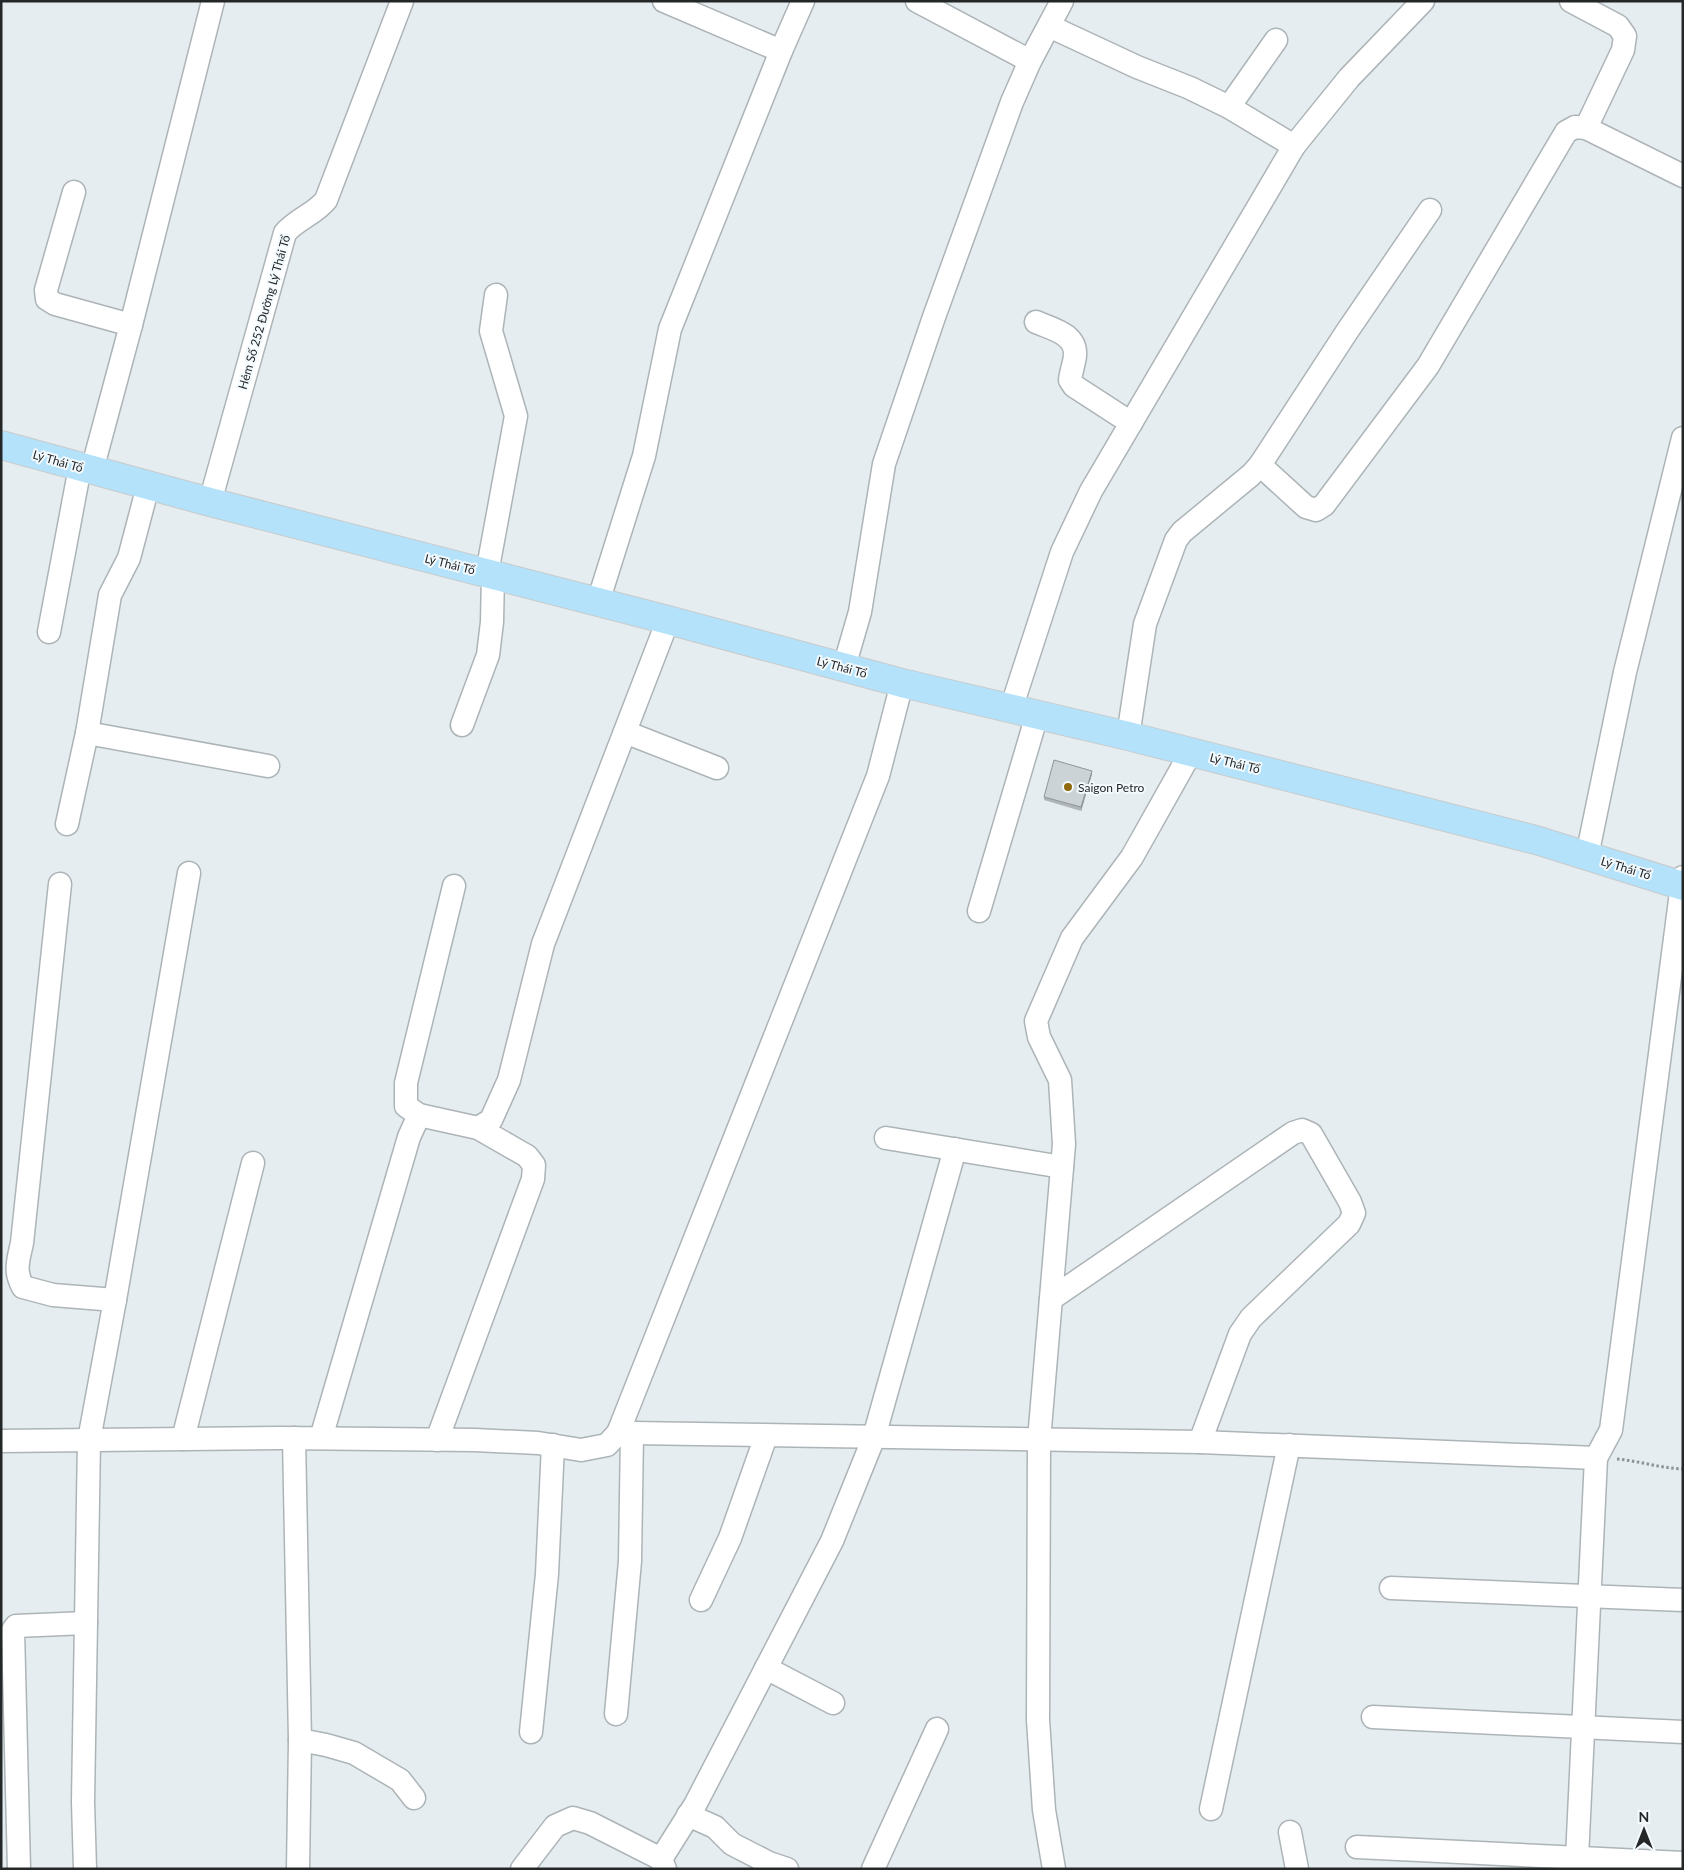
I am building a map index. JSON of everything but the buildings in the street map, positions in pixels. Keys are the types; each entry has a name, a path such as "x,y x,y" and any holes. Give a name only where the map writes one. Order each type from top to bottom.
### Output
{"main road":[{"name":"Lý Thái Tổ","path":"1,445 148,486 668,620 902,683 1128,736 1536,840 1682,883"}],"street":[{"path":"49,632 86,469 131,325 214,1"},
{"name":"Hẻm Số 252 Đường Lý Thái Tổ","path":"210,502 285,233 292,225 319,209 326,200 402,1"},
{"path":"664,1 781,51"},
{"path":"598,602 644,456 670,329 781,51 803,1"},
{"path":"917,1 1030,61"},
{"path":"844,667 860,612 884,464 940,298 1012,102 1030,61 1062,1"},
{"path":"1011,709 1062,552 1091,491 1294,146 1349,78 1423,1"},
{"path":"1571,1 1618,26 1625,36 1623,50 1586,128"},
{"path":"1048,26 1229,107 1294,146"},
{"path":"1229,107 1276,40"},
{"path":"1260,465 1306,507 1316,510 1324,505 1428,366 1566,132 1575,126 1586,128 1683,176"},
{"path":"74,192 46,290 47,299 54,304 131,325"},
{"path":"1128,736 1145,624 1176,540 1182,532 1251,475 1260,465 1346,333 1430,210"},
{"path":"462,725 488,655 492,622 490,574 516,416 491,331 496,295"},
{"path":"1036,322 1069,337 1075,348 1075,358 1070,380 1074,386 1131,423"},
{"path":"1587,856 1625,672 1683,438"},
{"path":"67,824 87,733 110,595 129,558 148,486"},
{"path":"478,1128 491,1120 509,1080 543,944 668,620"},
{"path":"616,1714 630,1560 625,1433 878,776 902,683"},
{"path":"980,911 1037,715"},
{"path":"625,732 717,768"},
{"path":"87,733 268,766"},
{"path":"1054,1869 1044,1810 1038,1720 1038,1440 1064,1144 1060,1080 1039,1037 1036,1022 1072,938 1132,858 1191,752"},
{"path":"85,1869 83,1802 89,1440 189,873"},
{"path":"1577,1858 1596,1458 1611,1430 1682,883"},
{"path":"60,884 17,1277 23,1288 53,1295 115,1300"},
{"path":"437,1440 533,1179 534,1165 527,1156 478,1128 418,1115 406,1106 406,1083 454,886"},
{"path":"321,1438 409,1137 418,1115"},
{"path":"1051,1298 1292,1133 1302,1130 1311,1134 1350,1202 1354,1213 1349,1224 1251,1318 1240,1334 1200,1442"},
{"path":"886,1138 1062,1167"},
{"path":"522,1869 555,1826 573,1818 590,1823 663,1864 832,1541 874,1437 955,1149"},
{"path":"183,1439 253,1163"},
{"path":"1,1441 321,1438 538,1443 581,1450 607,1445 625,1433 1200,1442 1596,1458"},
{"path":"701,1600 730,1538 766,1436"},
{"path":"294,1438 300,1740 298,1869"},
{"path":"531,1732 547,1574 553,1445"},
{"path":"1211,1809 1290,1445"},
{"path":"1391,1588 1683,1600"},
{"path":"20,1869 13,1630 16,1626 86,1623"},
{"path":"766,1668 833,1703"},
{"path":"1373,1717 1683,1732"},
{"path":"873,1869 937,1728"},
{"path":"300,1740 354,1753 400,1780 414,1798"},
{"path":"688,1815 715,1827 732,1844 769,1863 787,1869"},
{"path":"1290,1832 1297,1869"},
{"path":"1357,1847 1683,1863"}],"path":[{"path":"1596,1458 1683,1469"}],"place":[{"name":"Saigon Petro","path":"1068,787"}]}
